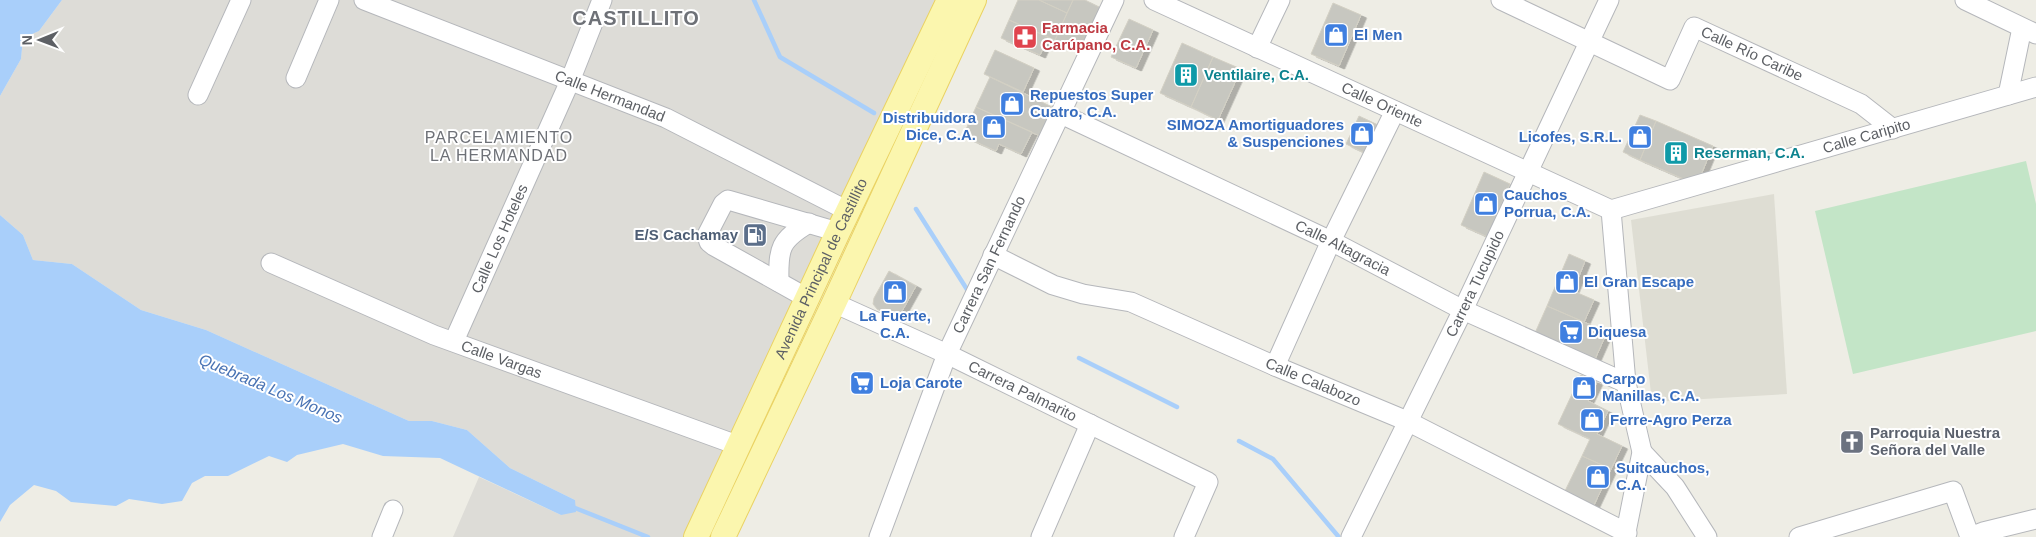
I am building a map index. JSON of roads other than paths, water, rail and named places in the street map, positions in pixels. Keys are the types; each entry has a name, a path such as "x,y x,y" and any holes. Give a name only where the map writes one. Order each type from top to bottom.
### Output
{"main road":[{"name":"Avenida Principal de Castillito","path":"696,537 737,444 949,0"},
{"name":"Avenida Principal de Castillito","path":"723,537 974,0"}],"street":[{"path":"198,95 241,0"},
{"path":"296,78 329,0"},
{"name":"Calle Hermandad","path":"364,0 666,118 843,222"},
{"name":"Calle Los Hoteles","path":"454,341 570,81 602,0"},
{"name":"Carrera San Fernando","path":"879,537 947,354 992,255 1114,0"},
{"name":"Calle Oriente","path":"1154,0 1612,210"},
{"path":"1257,48 1280,0"},
{"name":"Calle Río Caribe","path":"1501,0 1670,80 1694,27 1860,104 1893,128"},
{"name":"Carrera Tucupido","path":"1351,537 1407,421 1464,310 1609,0"},
{"path":"1965,0 2029,31 2008,95"},
{"name":"Calle Caripito","path":"1612,210 2036,87"},
{"path":"1275,366 1331,240 1395,111"},
{"name":"Calle Altagracia","path":"1061,114 1331,240 1464,310 1626,383"},
{"path":"807,298 709,242 707,235 723,204 728,200 809,223 843,222"},
{"path":"1612,210 1626,383 1642,452 1626,535"},
{"path":"779,282 780,248 791,234 809,223"},
{"name":"Calle Calabozo","path":"992,255 1053,285 1083,294 1131,302 1275,366 1407,421 1626,535"},
{"name":"Calle Vargas","path":"271,263 434,335 737,444"},
{"name":"Carrera Palmarito","path":"834,303 947,354 1208,482 1184,537"},
{"path":"1041,537 1090,424"},
{"path":"1642,452 1675,487 1707,537"},
{"path":"1799,537 1953,491 1970,537 2036,519"},
{"path":"382,537 394,510"}],"water":[{"path":"0,0 62,0 39,31 23,38 21,59 0,96"},
{"path":"0,215 23,235 33,260 72,264 141,310 206,330 409,421 432,421 467,430 510,468 575,500 576,512 561,515 440,458 383,456 343,444 297,455 287,462 269,456 228,476 205,476 192,483 182,501 162,504 129,499 116,506 71,502 56,491 34,485 10,505 0,522"}],"waterway":[{"path":"754,0 780,57 874,113"},
{"path":"916,209 968,291"},
{"path":"1079,358 1177,407"},
{"path":"1239,441 1273,459 1338,536"},
{"name":"Quebrada Los Monos","path":"570,506 648,537"}],"place":[{"name":"El Men","path":"1336,35"},
{"name":"Farmacia Carúpano, C.A.","path":"1025,37"},
{"name":"Ventilaire, C.A.","path":"1186,75"},
{"name":"Repuestos Super Cuatro, C.A.","path":"1012,104"},
{"name":"Distribuidora Dice, C.A.","path":"994,127"},
{"name":"SIMOZA Amortiguadores & Suspenciones","path":"1362,134"},
{"name":"Licofes, S.R.L.","path":"1640,137"},
{"name":"Reserman, C.A.","path":"1676,153"},
{"name":"Cauchos Porrua, C.A.","path":"1486,204"},
{"name":"E/S Cachamay","path":"755,235"},
{"name":"El Gran Escape","path":"1567,282"},
{"name":"La Fuerte, C.A.","path":"895,292"},
{"name":"Diquesa","path":"1571,332"},
{"name":"Loja Carote","path":"862,383"},
{"name":"Carpo Manillas, C.A.","path":"1584,388"},
{"name":"Ferre-Agro Perza","path":"1592,420"},
{"name":"Parroquia Nuestra Señora del Valle","path":"1852,442"},
{"name":"Suitcauchos, C.A.","path":"1598,477"}],"district":[{"name":"CASTILLITO","path":"636,18"},
{"name":"PARCELAMIENTO LA HERMANDAD","path":"499,146"}]}
